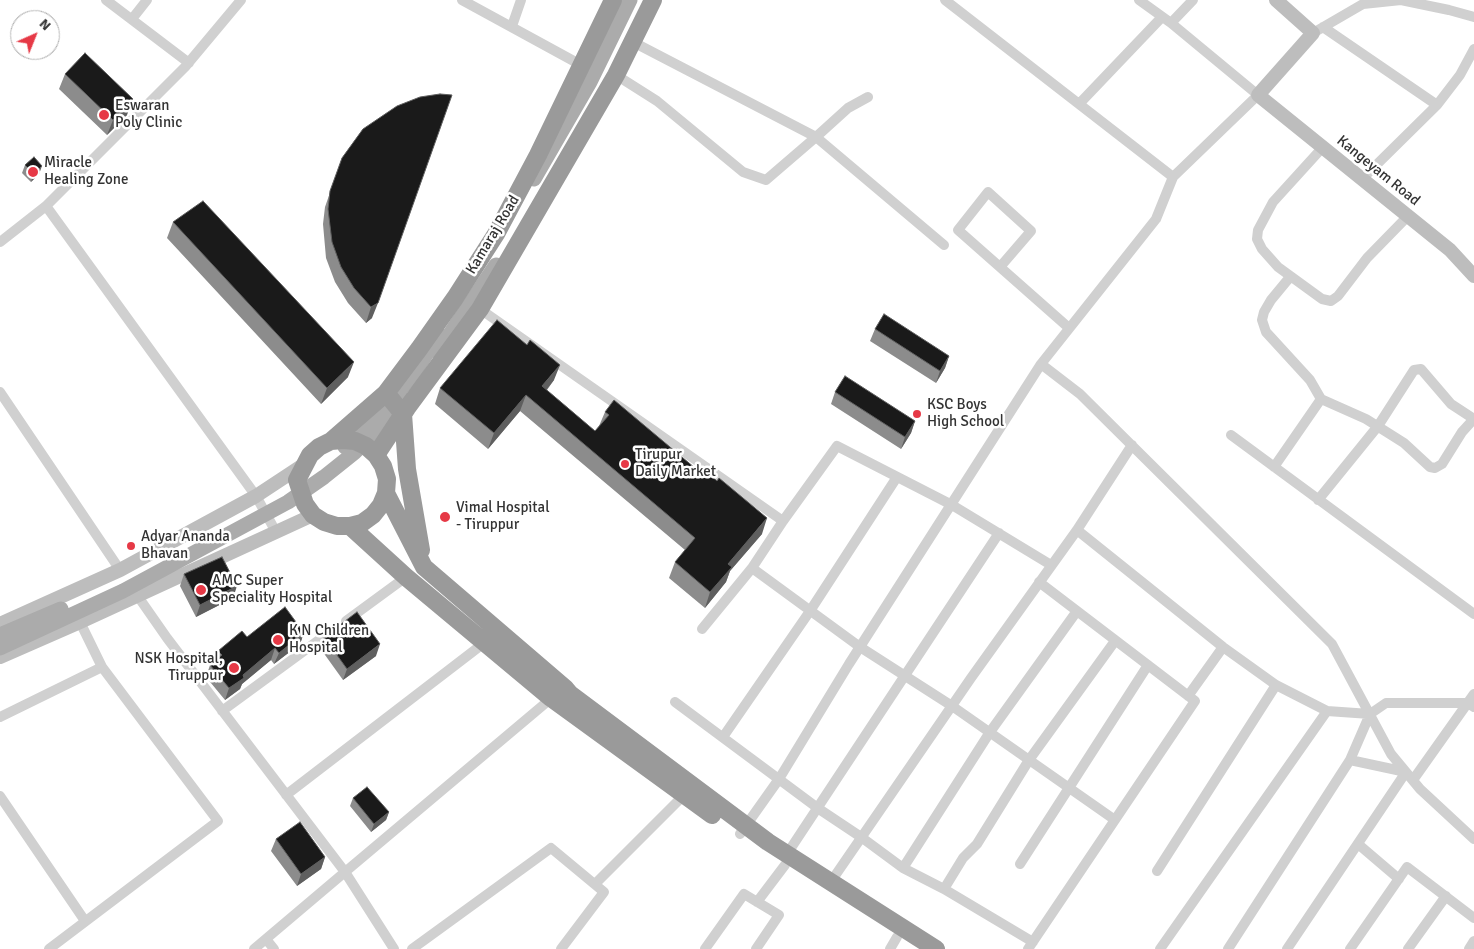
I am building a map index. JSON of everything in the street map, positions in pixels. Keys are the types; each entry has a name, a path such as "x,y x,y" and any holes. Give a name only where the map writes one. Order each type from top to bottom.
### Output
{"highway":[{"name":"Kamaraj Road","path":"330,441 386,393 434,327 496,234 538,155 613,0"},
{"path":"376,454 480,309 616,75 653,0"},
{"path":"386,393 403,414 407,469 424,567"},
{"path":"330,441 355,441 366,446 376,454 383,466 387,480 386,493 381,505 373,515 362,523 350,526 337,526 324,522 314,515 305,504 297,480 303,465 314,451 330,441"},
{"path":"386,493 424,567 558,693 684,795 744,830"},
{"path":"350,526 406,577 484,643 558,693 570,694 744,830 894,943 915,949"},
{"path":"786,860 830,883 936,949"}],"main road":[{"path":"0,634 105,591 284,492 318,470 345,447 388,404 411,377 476,280 590,82 630,0"},
{"path":"0,648 123,591 288,502 354,453 388,420 417,384 486,281 605,77 644,0"}],"street":[{"path":"106,0 189,63"},
{"path":"132,19 147,0"},
{"path":"0,242 46,206 189,63 241,0"},
{"path":"462,0 581,65"},
{"path":"512,26 521,0"},
{"path":"945,0 1173,177"},
{"path":"1139,0 1258,95"},
{"path":"1079,104 1166,20 1192,0"},
{"path":"1276,0 1318,30 1437,105"},
{"path":"744,830 779,779 860,647 1041,364 1156,218 1173,177 1258,95 1318,30 1363,4 1401,0 1474,17"},
{"path":"633,42 816,137 944,245"},
{"path":"1362,179 1437,105 1460,75 1474,49"},
{"path":"616,75 657,101 743,172 766,180 848,108 868,97"},
{"name":"Kangeyam Road","path":"1258,95 1450,250 1474,276"},
{"path":"1323,147 1272,202 1258,230 1257,239 1262,249 1290,277 1322,299 1331,301 1338,296 1367,258 1408,216"},
{"path":"1000,267 1031,231 988,192 958,230 1069,328"},
{"path":"46,206 256,496 276,532"},
{"path":"1290,277 1271,300 1262,320 1266,332 1310,380 1321,399 1378,426 1404,443 1430,466 1435,468 1442,464 1462,432 1474,419 1451,404 1421,369 1414,370 1378,426 1318,500"},
{"path":"480,309 783,520"},
{"path":"1041,364 1080,394 1332,644 1391,754 1413,780 1474,839"},
{"path":"0,392 120,570"},
{"path":"1274,467 1321,399"},
{"path":"1231,435 1474,614"},
{"path":"830,883 952,706 1077,530 1132,445"},
{"path":"702,629 752,568 783,520 837,446 952,505 1052,565"},
{"path":"0,624 120,570 256,496 303,465"},
{"path":"723,737 810,611 897,477"},
{"path":"0,657 314,515"},
{"path":"1077,530 1223,647 1276,686 1327,711 1370,714"},
{"path":"757,902 999,533"},
{"path":"752,568 860,647 952,706 1115,820"},
{"path":"222,711 406,577"},
{"path":"676,702 819,809 903,868 944,889 1030,945 1195,701 1039,582"},
{"path":"138,595 166,638 345,872 394,949"},
{"path":"903,868 990,732 1077,611"},
{"path":"50,949 218,821 102,667 80,622"},
{"path":"944,889 963,858 977,844 1029,760 1115,641"},
{"path":"286,795 484,643"},
{"path":"1188,696 1223,647"},
{"path":"1020,864 1148,665"},
{"path":"0,717 102,667"},
{"path":"1157,871 1276,686"},
{"path":"254,949 558,693"},
{"path":"1228,949 1350,760 1370,714 1386,703 1472,701"},
{"path":"1413,780 1472,701"},
{"path":"1160,949 1327,711"},
{"path":"1350,760 1406,772"},
{"path":"1287,949 1406,772"},
{"path":"595,884 684,795"},
{"path":"0,796 85,922"},
{"path":"1358,844 1399,879"},
{"path":"412,949 551,848 604,892 561,949"},
{"path":"1350,949 1407,867 1474,918"},
{"path":"705,949 744,894 779,915 756,949"},
{"path":"1408,949 1446,896"},
{"path":"266,939 274,949"},
{"path":"1469,949 1474,941"}],"building":[{"path":"85,53 133,99 113,120 65,74"},
{"path":"440,94 452,95 378,303 371,307 354,288 341,267 332,242 328,209 330,191 342,158 363,129 397,106 420,97"},
{"path":"34,157 42,166 34,174 25,165"},
{"path":"203,201 354,362 327,388 173,222"},
{"path":"884,314 949,356 940,371 875,329"},
{"name":"Tirupur Daily Market","path":"497,320 527,345 530,340 560,365 542,386 595,431 609,415 605,412 614,400 695,468 698,464 717,481 719,478 767,518 728,564 732,567 710,592 675,562 695,538 526,395 494,433 440,388"},
{"path":"845,376 915,421 905,437 835,392"},
{"path":"222,557 237,586 200,605 184,574"},
{"path":"285,607 304,633 279,653 275,648 243,675 244,678 229,688 210,665 222,655 218,651 242,631 247,637"},
{"path":"357,612 380,644 347,669 324,637"},
{"path":"367,787 389,812 374,824 353,798"},
{"path":"300,822 325,857 301,874 276,839"}],"place":[{"name":"Eswaran Poly Clinic","path":"104,115"},
{"name":"Miracle Healing Zone","path":"33,172"},
{"name":"KSC Boys High School","path":"917,414"},
{"name":"Tirupur Daily Market","path":"625,464"},
{"name":"Vimal Hospital - Tiruppur","path":"445,517"},
{"name":"Adyar Ananda Bhavan","path":"131,546"},
{"name":"AMC Super Speciality Hospital","path":"201,590"},
{"name":"K N Children Hospital","path":"278,640"},
{"name":"NSK Hospital, Tiruppur","path":"234,668"}]}
